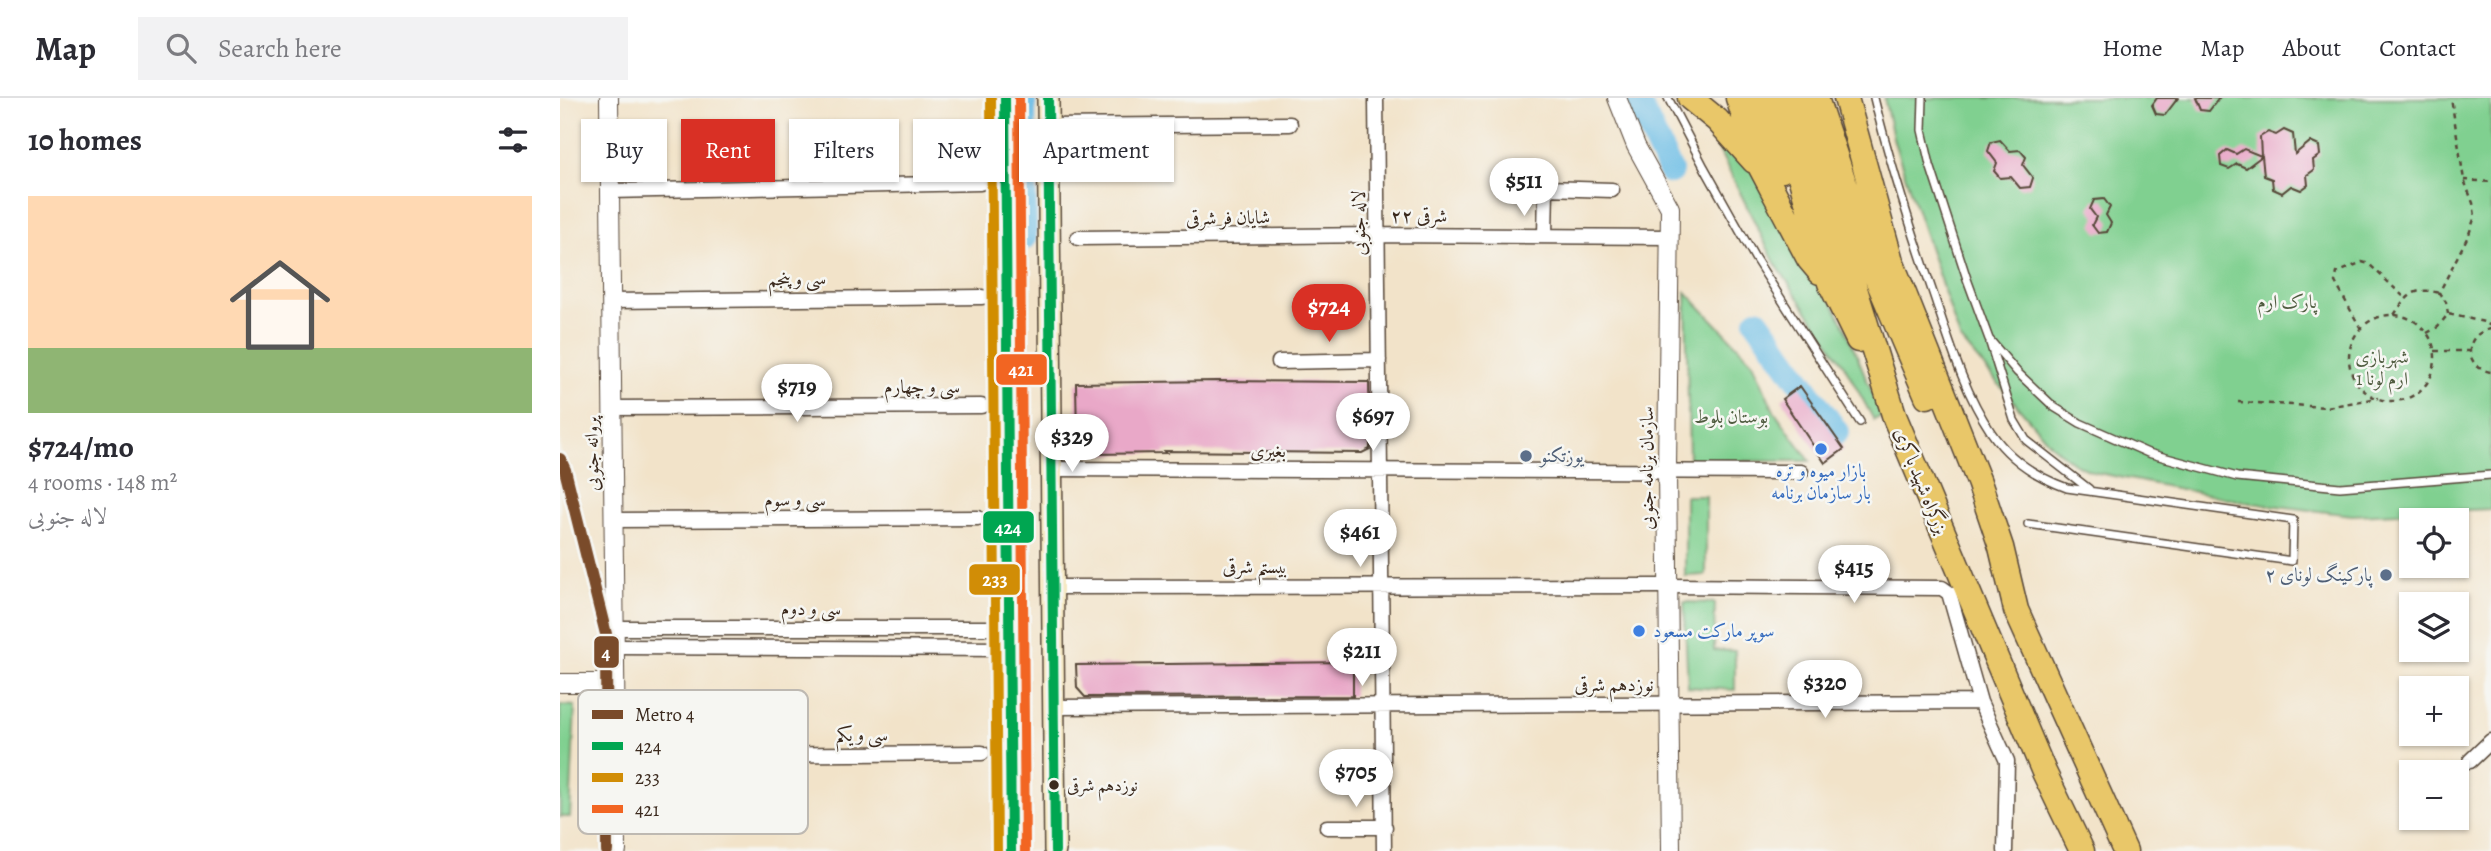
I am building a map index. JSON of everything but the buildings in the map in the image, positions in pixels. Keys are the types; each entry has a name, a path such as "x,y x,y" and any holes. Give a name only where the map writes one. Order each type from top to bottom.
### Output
{"highway":[{"path":"1690,98 1717,120 1760,168"},
{"path":"1738,98 1760,168 1809,259 1830,284"},
{"path":"1758,98 1788,187 1801,211 1830,284 1890,403"},
{"path":"1778,98 1830,284"},
{"name":"بزرگراه شهید باکری","path":"1796,98 1890,403 1932,510 2022,722 2082,851"},
{"path":"1816,98 1873,269 2016,610 2125,851"},
{"path":"1848,101 1891,261 1979,482 2001,547 2016,610"}],"main road":[{"path":"1005,98 1001,638 1011,851"},
{"path":"1048,98 1048,119"},
{"path":"1048,182 1055,851"}],"street":[{"name":"پروانه جنوبی","path":"609,98 615,690"},
{"name":"لاله جنوبی","path":"1376,98 1384,851"},
{"name":"سازمان برنامه جنوبی","path":"1617,98 1636,146 1670,208 1667,471 1671,851"},
{"path":"1174,125 1290,124"},
{"path":"610,191 980,183"},
{"path":"1545,235 1546,188 1612,190"},
{"name":"۲۲ شرقی","path":"1378,235 1670,237"},
{"name":"شایان فر شرقی","path":"1077,239 1378,235"},
{"name":"سی و پنجم","path":"611,301 982,297"},
{"path":"1279,362 1379,360"},
{"name":"سی و چهارم","path":"612,408 981,406"},
{"name":"بغیری","path":"1051,469 1801,472"},
{"name":"سی و سوم","path":"613,520 978,518"},
{"name":"بیستم شرقی","path":"1052,587 1942,588 1949,593 1980,702"},
{"path":"863,628 863,648"},
{"name":"سی و دوم","path":"615,638 863,628 1001,638"},
{"name":"سی و دوم","path":"615,638 863,648 1001,638"},
{"path":"560,683 615,683"},
{"path":"1980,702 2007,761 2005,851"},
{"name":"نوزدهم شرقی","path":"1054,707 1980,702"},
{"path":"2470,761 2491,741"},
{"name":"سی و یکم","path":"808,754 982,753"},
{"path":"1327,827 1384,827"}],"lane":[{"path":"1668,98 1703,167 1755,258 1860,422"},
{"path":"1874,98 1900,195 1961,373 1991,433 2010,454 2043,479 2067,488 2293,520 2292,561 2028,524"},
{"path":"1923,98 1922,130 1930,165 2019,429 2026,440 2091,491"},
{"path":"1989,339 2054,407 2080,423 2148,453 2237,477 2340,487 2491,475"}],"path":[{"path":"2439,293 2469,234 2475,216 2465,180 2451,98"},
{"path":"2465,180 2491,182"},
{"path":"2361,329 2335,282 2337,273 2362,262 2369,264 2406,299"},
{"path":"2394,316 2406,299 2420,290 2439,293 2446,302 2448,314 2438,327 2427,333"},
{"path":"2448,314 2484,322 2491,327 2473,338 2469,351 2474,364 2491,372"},
{"path":"2394,316 2411,319 2427,333 2435,351 2432,373 2420,391 2407,398 2392,401 2365,391 2355,380 2350,366 2350,353 2353,340 2361,329 2372,320 2394,316"},
{"path":"2435,351 2469,351"},
{"path":"2238,402 2327,407 2378,398"}],"green space":[{"name":"پارک ارم","path":"1884,98 2491,98 2491,509 2399,508 2399,513 2352,515 2252,503 2093,472 2073,463 2051,445 1960,339 1894,142"},
{"path":"1707,126 1757,168 1843,322 1882,416 1874,420 1844,365 1775,263"},
{"name":"بوستان بلوط","path":"1686,292 1753,362 1773,409 1810,461 1689,461"},
{"path":"1685,496 1706,496 1706,575 1685,576"},
{"path":"1684,602 1715,603 1714,650 1735,651 1735,690 1688,687"},
{"path":"560,705 575,706 570,817 560,817"}],"waterway":[{"path":"1023,98 1024,237"},
{"path":"1636,98 1670,171"},
{"path":"1757,321 1836,432"}],"metro line":[{"name":"4","path":"560,459 606,634 606,690"},
{"name":"4","path":"607,834 607,851"}],"transit line":[{"name":"233","path":"991,98 997,851"},
{"name":"424","path":"1005,98 1011,851"},
{"name":"421","path":"1019,98 1025,851"},
{"name":"424","path":"1048,98 1055,851"}],"place":[{"name":"بازار میوه و تره بار سازمان برنامه","path":"1821,449"},
{"name":"یوزتکنو","path":"1526,456"},
{"name":"پارکینگ لونای ۲","path":"2386,575"},
{"name":"سوپر مارکت مسعود","path":"1639,631"},
{"name":"نوزدهم شرقی","path":"1054,785"}],"park label":[{"name":"شهربازی ارم لونا 1","path":"2382,368"}]}
